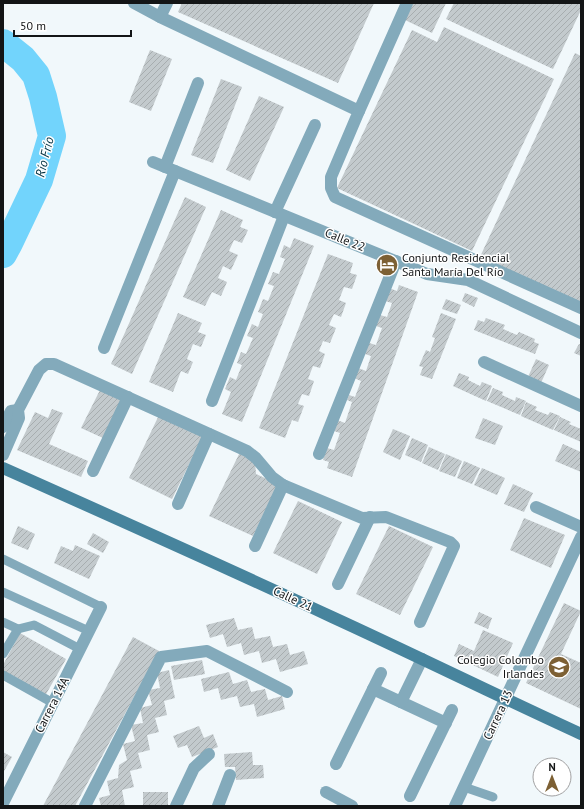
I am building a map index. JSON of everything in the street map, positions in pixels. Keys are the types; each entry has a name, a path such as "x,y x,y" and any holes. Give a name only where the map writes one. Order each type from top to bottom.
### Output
{"street":[{"path":"134,3 160,18 359,111"},
{"path":"160,18 167,3"},
{"path":"407,3 359,111 332,177 331,188 335,197 581,308"},
{"path":"104,348 170,169 198,83"},
{"path":"212,400 280,214 315,125"},
{"name":"Calle 22","path":"152,162 427,274 468,280 581,333"},
{"path":"319,454 396,261"},
{"path":"484,362 581,406"},
{"path":"3,455 19,418 18,410 40,370 46,364 54,364 247,451 256,458 272,477 283,485 362,518 386,517 450,542 454,546 420,622"},
{"path":"93,471 128,397"},
{"path":"3,427 11,411 18,410"},
{"path":"178,504 209,434"},
{"name":"Calle 21","path":"3,468 333,617 581,734"},
{"path":"255,546 283,485"},
{"path":"536,507 581,527"},
{"path":"338,584 370,517"},
{"name":"Carrera 13","path":"455,806 581,537"},
{"name":"Carrera 14A","path":"3,803 101,607"},
{"path":"85,806 161,657 207,651 287,692"},
{"path":"400,702 422,659"},
{"path":"336,764 382,673"},
{"path":"373,689 446,722"},
{"path":"410,796 452,710"},
{"path":"176,806 194,768 209,754"},
{"path":"218,806 230,775"},
{"path":"326,792 352,806"}],"lane":[{"path":"3,559 101,607"},
{"path":"3,592 89,631"},
{"path":"3,622 18,629 34,625 80,648"},
{"path":"3,654 18,629"},
{"path":"3,675 53,703"},
{"path":"464,787 494,797"}],"building":[{"path":"182,3 374,3 338,83 178,12"},
{"path":"410,3 446,3 432,33 403,19"},
{"path":"454,3 581,3 581,10 553,69 446,19"},
{"path":"444,27 554,79 472,251 337,188 412,30 437,42"},
{"path":"150,50 172,59 151,111 129,102"},
{"path":"575,53 581,56 581,305 479,259"},
{"path":"221,79 242,87 213,163 191,155"},
{"path":"259,96 284,107 250,181 226,170"},
{"path":"185,197 206,207 132,374 111,364"},
{"path":"221,210 243,220 240,227 248,230 242,243 234,240 229,251 238,255 231,270 223,266 218,278 227,282 221,296 212,292 205,306 183,297"},
{"path":"294,238 314,246 242,422 222,414 231,392 225,389 230,377 236,380 242,365 237,363 241,352 246,354 253,338 247,336 252,324 258,327 263,314 258,312 263,299 268,301 274,286 268,284 273,272 279,274 285,259 280,257 284,245 290,248"},
{"path":"328,254 353,263 350,273 357,275 352,289 344,287 339,300 346,303 341,317 334,314 329,325 336,328 330,343 323,341 319,351 325,354 320,368 313,366 308,379 314,381 309,396 302,394 298,404 304,406 298,422 292,420 285,438 259,428"},
{"path":"399,285 418,292 352,477 327,468 329,462 323,460 327,448 334,450 340,433 334,431 337,420 345,423 352,402 347,400 349,395 355,397 361,381 354,378 358,368 366,371 371,356 365,354 369,343 376,345 382,328 376,326 380,315 387,317 392,303 385,301 389,288 397,291"},
{"path":"465,293 478,298 474,307 462,301"},
{"path":"446,299 461,305 457,314 442,309"},
{"path":"178,313 202,323 198,332 206,335 201,347 193,344 187,359 193,362 188,374 181,371 173,392 149,382"},
{"path":"441,313 456,319 432,379 420,375 423,367 419,366 426,350 430,352 435,338 432,337"},
{"path":"486,318 505,325 503,329 517,335 519,332 535,339 534,342 539,344 535,354 474,330 478,320 484,322"},
{"path":"579,344 581,345 581,356 574,353"},
{"path":"536,359 549,365 541,383 528,377"},
{"path":"459,373 469,377 468,380 480,386 482,382 492,386 486,401 453,386"},
{"path":"101,388 123,399 103,438 81,428"},
{"path":"493,388 503,392 502,395 515,401 516,397 526,401 520,415 487,401"},
{"path":"526,402 537,407 535,410 548,415 550,412 560,416 553,430 521,416"},
{"path":"52,409 63,413 49,444 88,461 81,477 17,450 35,412 48,418"},
{"path":"160,413 204,434 172,499 129,478"},
{"path":"560,417 571,422 569,424 581,429 581,442 554,430"},
{"path":"483,418 503,426 495,445 475,438"},
{"path":"393,429 410,436 400,460 383,452"},
{"path":"412,438 428,445 421,462 405,455"},
{"path":"563,444 581,452 581,472 555,461"},
{"path":"429,447 445,454 438,470 422,463"},
{"path":"241,450 255,462 256,474 278,484 253,536 209,516"},
{"path":"446,454 462,461 455,477 439,471"},
{"path":"464,461 480,468 472,484 457,478"},
{"path":"482,468 505,478 497,495 474,485"},
{"path":"513,484 533,493 524,512 504,504"},
{"path":"298,501 342,522 317,574 273,553"},
{"path":"524,518 565,535 551,568 510,550"},
{"path":"18,526 35,534 28,550 11,543"},
{"path":"389,526 433,547 400,615 356,594"},
{"path":"93,533 109,542 103,553 87,544"},
{"path":"75,545 100,556 89,579 54,563 61,546 73,551"},
{"path":"564,603 581,611 561,654 581,663 581,709 526,683"},
{"path":"479,612 492,618 488,629 474,623"},
{"path":"234,618 238,630 252,627 255,639 270,636 273,647 287,644 290,655 304,651 308,664 280,672 276,659 262,663 259,651 244,655 241,643 227,647 223,634 210,638 206,625"},
{"path":"483,630 513,643 498,677 454,656 459,644 474,651"},
{"path":"20,633 66,659 45,696 3,673 3,665"},
{"path":"133,637 159,651 75,806 43,806"},
{"path":"202,660 205,674 174,680 171,666"},
{"path":"169,670 175,698 164,701 167,715 155,718 159,732 147,735 150,750 138,753 142,768 130,771 134,787 122,790 125,806 101,806 99,798 110,795 107,781 118,778 119,765 127,760 123,744 135,741 131,725 143,723 140,708 152,705 148,690 160,688 157,673"},
{"path":"229,672 233,684 247,680 251,692 265,689 268,700 282,696 285,709 257,717 254,704 240,707 237,696 221,700 218,688 204,692 201,679"},
{"path":"199,726 204,738 213,734 218,747 192,757 187,745 178,748 173,736"},
{"path":"3,752 12,757 3,773"},
{"path":"252,752 253,765 263,765 264,778 236,780 235,767 225,767 224,754"},
{"path":"143,792 168,792 168,806 143,806"}],"waterway":[{"name":"Río Frío","path":"3,43 23,59 36,75 52,136 39,180 3,254"}],"place":[{"name":"Conjunto Residencial Santa María Del Río","path":"387,265"},
{"name":"Colegio Colombo Irlandes","path":"559,667"}]}
